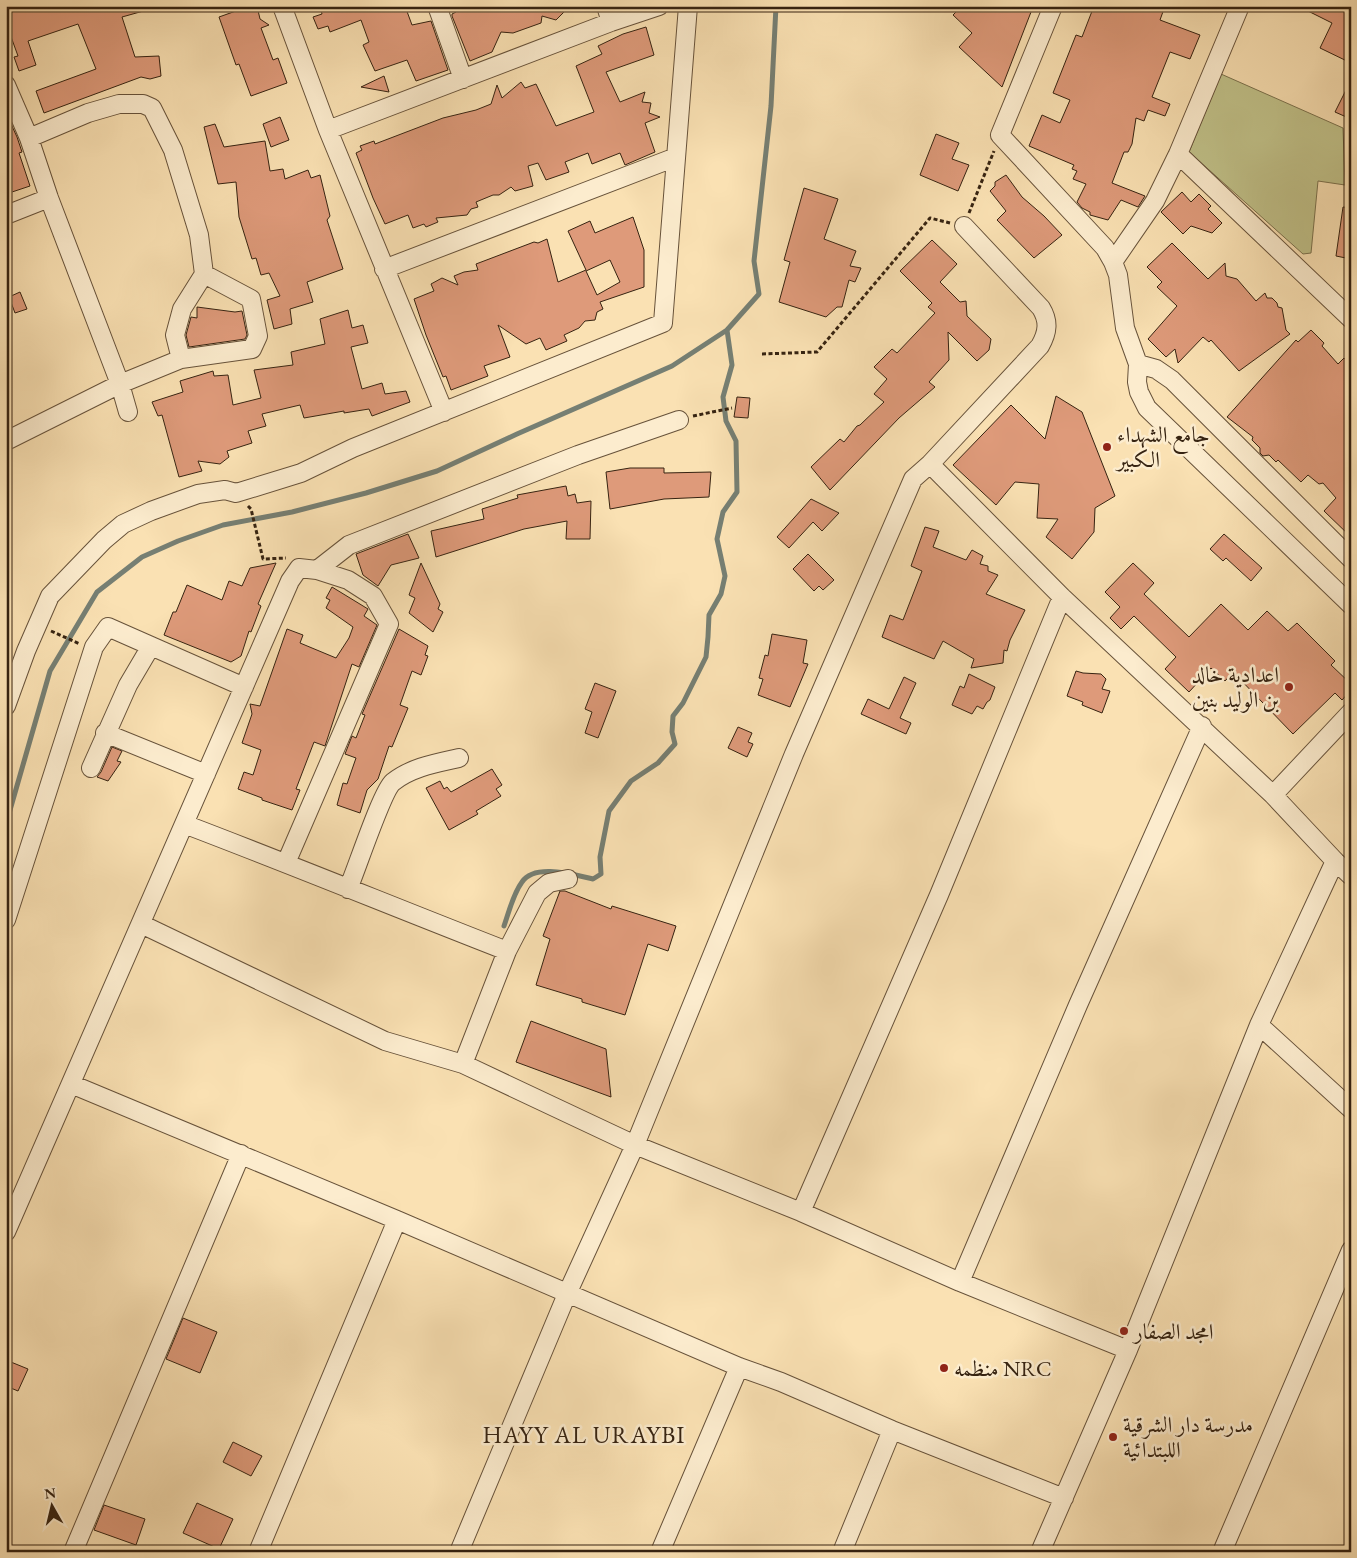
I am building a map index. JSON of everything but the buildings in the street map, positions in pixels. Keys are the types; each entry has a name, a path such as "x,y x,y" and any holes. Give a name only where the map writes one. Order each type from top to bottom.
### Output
{"street":[{"path":"282,6 328,130 444,412"},
{"path":"437,6 463,79"},
{"path":"328,130 463,79 608,14 659,6"},
{"path":"6,706 26,651 50,596 104,540 123,524 151,511 198,494 225,490 236,493 301,473 353,448 663,323 688,6"},
{"path":"1053,6 1000,134 1105,248 1113,262 1118,275 1125,328 1138,364 1137,382 1142,400 1147,408 1351,605"},
{"path":"1113,262 1155,200 1178,154 1240,6"},
{"path":"7,88 29,138 49,198 120,384 128,412"},
{"path":"29,138 88,113 119,104 144,104 152,108 173,150 199,234 204,274 182,309 175,335 181,359"},
{"path":"1178,154 1351,319"},
{"path":"384,269 676,157"},
{"path":"6,215 49,198"},
{"path":"459,1552 567,1294 635,1145 794,754 912,479 930,464 1040,346 1047,331 1045,315 1041,308 964,226"},
{"path":"6,441 120,384 181,359 252,348 258,336 251,299 204,274"},
{"path":"1138,364 1156,369 1172,380 1351,559"},
{"path":"317,570 349,545 578,455 679,420"},
{"path":"930,464 1062,597 1274,795 1334,861 1351,876"},
{"path":"6,1232 290,581 299,568 317,570 348,580 373,596 390,624 286,862"},
{"path":"801,1212 939,895 1062,597"},
{"path":"6,920 94,647 108,627 244,687"},
{"path":"90,768 128,685 151,646"},
{"path":"1274,795 1351,712"},
{"path":"960,1282 1078,1005 1202,726"},
{"path":"105,733 206,774"},
{"path":"348,889 382,803 392,783 422,767 459,758"},
{"path":"184,824 286,862 348,889 507,951"},
{"path":"1040,1552 1128,1350 1259,1025 1334,861"},
{"path":"463,1064 507,951 537,893 549,884 568,879"},
{"path":"141,924 385,1041 463,1064 635,1145 801,1212 960,1282 1128,1350"},
{"path":"1259,1025 1351,1109"},
{"path":"71,1084 397,1220 739,1368 781,1382 892,1430 1064,1498"},
{"path":"73,1552 241,1154"},
{"path":"258,1552 397,1220"},
{"path":"1222,1552 1351,1250"},
{"path":"660,1552 739,1368"},
{"path":"842,1552 892,1430"}],"path":[{"path":"762,354 817,352 930,218 964,226 1000,134"},
{"path":"703,414 732,408"},
{"path":"251,509 263,559 286,558 299,568"},
{"path":"58,634 84,646"}],"green space":[{"path":"1221,74 1343,128 1345,185 1318,181 1311,253 1303,254 1189,152"}],"waterway":[{"path":"6,824 50,671 97,592 142,557 178,541 223,525 292,512 366,493 437,471 672,366 727,330 759,294 754,261 771,106 776,6"},
{"path":"504,926 516,892 528,876 536,873 555,872 593,879 601,874 600,857 609,811 631,781 658,763 675,744 672,732 673,716 683,703 706,657 709,615 721,594 725,576 717,539 723,512 737,492 736,441 726,421 723,397 732,365 727,330"}],"place":[{"name":"جامع الشهداء الكبير","path":"1107,447"},
{"name":"اعدادية خالد بن الوليد بنين","path":"1289,687"},
{"name":"امجد الصفار","path":"1124,1331"},
{"name":"منظمه NRC","path":"944,1368"},
{"name":"مدرسة دار الشرقية اللبتدائية","path":"1113,1437"}],"district":[{"name":"HAYY AL URAYBI","path":"584,1434"}]}
